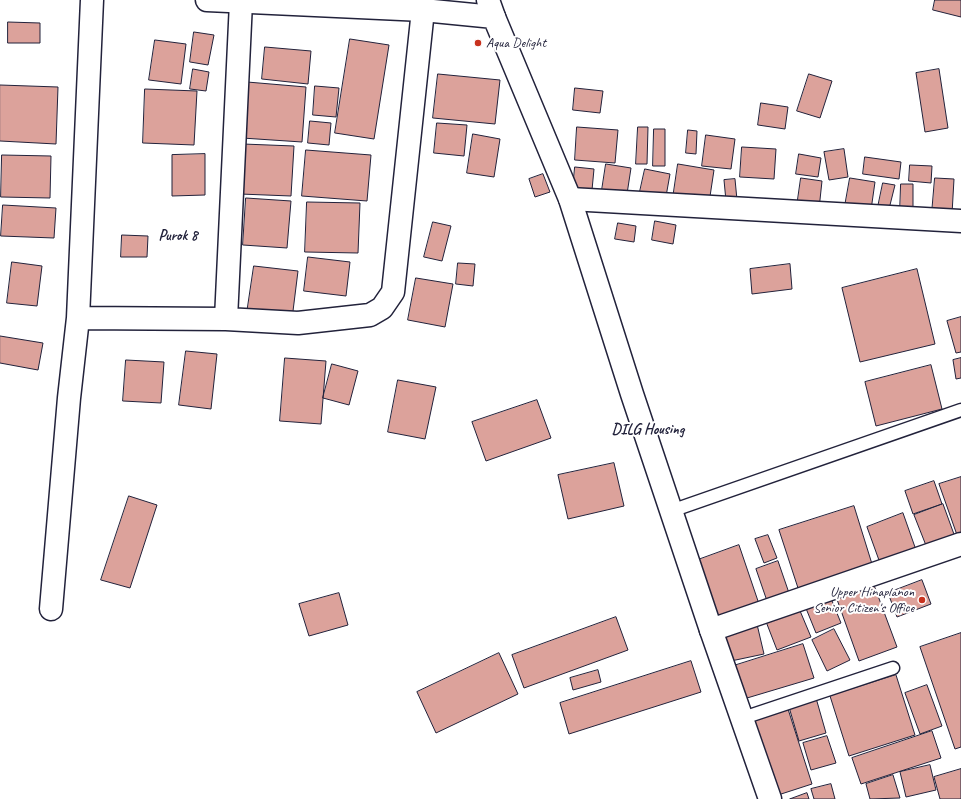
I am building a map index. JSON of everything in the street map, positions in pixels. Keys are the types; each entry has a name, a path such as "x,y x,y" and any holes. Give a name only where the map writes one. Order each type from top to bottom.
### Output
{"street":[{"path":"51,609 69,398 78,318 92,0"},
{"path":"206,0 423,10 491,9 570,199 632,394 711,630 743,718 770,799"},
{"path":"226,320 241,2"},
{"path":"78,318 226,320 298,323 370,315 382,308 393,292 423,10"},
{"path":"570,199 961,221"},
{"path":"711,630 961,544"}],"lane":[{"path":"671,511 961,410"},
{"path":"743,718 893,668"}],"building":[{"path":"935,0 961,0 961,17 933,10"},
{"path":"8,22 40,23 40,43 8,43"},
{"path":"194,32 214,35 208,65 190,62"},
{"path":"350,39 389,45 374,139 335,133"},
{"path":"155,40 186,44 181,84 149,80"},
{"path":"265,47 311,51 308,84 262,79"},
{"path":"193,69 209,72 206,91 190,89"},
{"path":"939,69 948,128 925,132 916,73"},
{"path":"438,74 500,80 495,124 433,118"},
{"path":"809,74 832,81 820,118 797,111"},
{"path":"247,82 306,87 302,142 242,138"},
{"path":"0,85 58,87 56,144 0,141"},
{"path":"315,86 339,88 336,117 313,115"},
{"path":"575,88 603,91 600,113 573,110"},
{"path":"145,89 197,91 194,145 143,143"},
{"path":"761,103 788,107 785,129 758,125"},
{"path":"310,121 331,123 329,145 308,143"},
{"path":"437,123 467,125 464,156 434,153"},
{"path":"577,127 618,130 615,163 575,160"},
{"path":"638,127 648,127 647,164 636,164"},
{"path":"654,129 665,129 665,166 653,166"},
{"path":"688,130 697,131 696,154 686,153"},
{"path":"473,134 500,139 494,177 467,173"},
{"path":"706,135 735,139 731,169 702,166"},
{"path":"243,144 294,146 291,196 240,194"},
{"path":"742,147 776,149 774,179 740,177"},
{"path":"844,149 848,177 829,180 824,152"},
{"path":"306,150 371,155 367,201 302,196"},
{"path":"205,154 205,195 172,196 172,155"},
{"path":"799,154 821,158 818,177 796,174"},
{"path":"2,155 51,156 50,198 1,197"},
{"path":"865,157 901,162 899,179 863,174"},
{"path":"606,164 631,168 627,194 602,190"},
{"path":"678,164 714,170 709,203 673,198"},
{"path":"910,165 932,166 931,183 909,181"},
{"path":"575,167 594,169 592,190 573,189"},
{"path":"645,169 670,174 665,202 639,196"},
{"path":"543,174 550,192 535,197 529,179"},
{"path":"801,178 822,181 819,209 797,206"},
{"path":"850,178 875,182 871,210 845,206"},
{"path":"935,178 954,179 952,214 932,213"},
{"path":"735,179 737,200 726,201 724,180"},
{"path":"883,183 895,185 889,209 878,207"},
{"path":"901,184 913,184 913,212 900,212"},
{"path":"246,198 291,201 287,248 243,245"},
{"path":"307,202 360,203 358,253 305,252"},
{"path":"3,205 56,208 54,238 1,236"},
{"path":"655,221 676,225 673,244 652,240"},
{"path":"433,222 451,226 442,261 424,257"},
{"path":"618,223 636,226 634,242 615,239"},
{"path":"122,235 148,236 147,257 121,257"},
{"path":"308,257 350,262 346,296 304,291"},
{"path":"12,262 42,266 37,306 7,303"},
{"path":"458,263 475,264 473,286 456,284"},
{"path":"790,264 792,289 752,294 750,269"},
{"path":"254,266 298,271 292,319 247,313"},
{"path":"917,269 935,344 860,362 842,288"},
{"path":"416,278 453,284 445,327 408,320"},
{"path":"961,317 961,352 956,353 947,321"},
{"path":"0,336 43,343 38,370 0,363"},
{"path":"186,351 217,354 211,409 179,405"},
{"path":"285,358 326,361 321,424 280,421"},
{"path":"961,358 961,378 956,379 953,360"},
{"path":"126,360 164,362 161,403 123,401"},
{"path":"332,364 358,371 349,405 323,398"},
{"path":"931,365 942,409 876,426 865,382"},
{"path":"398,380 436,387 425,439 388,432"},
{"path":"537,400 551,438 486,461 472,422"},
{"path":"614,463 624,506 568,519 558,475"},
{"path":"961,477 961,534 957,535 939,484"},
{"path":"934,481 942,504 913,514 905,491"},
{"path":"129,496 157,505 130,588 101,580"},
{"path":"943,504 955,537 927,548 914,515"},
{"path":"854,506 872,564 798,588 779,530"},
{"path":"903,513 916,550 880,563 867,527"},
{"path":"768,535 777,558 764,563 755,539"},
{"path":"739,545 759,604 715,619 695,561"},
{"path":"778,561 789,593 767,601 756,569"},
{"path":"871,577 897,647 859,661 834,591"},
{"path":"922,580 931,604 897,617 888,593"},
{"path":"828,591 841,623 816,633 803,601"},
{"path":"339,593 348,625 309,636 299,604"},
{"path":"798,606 811,637 777,650 765,619"},
{"path":"616,617 628,650 524,688 512,655"},
{"path":"756,620 764,654 731,661 723,628"},
{"path":"834,629 850,660 827,671 812,640"},
{"path":"961,633 961,747 955,749 920,647"},
{"path":"803,644 814,678 737,701 727,668"},
{"path":"499,653 518,694 436,733 417,692"},
{"path":"691,661 701,692 569,734 560,703"},
{"path":"598,670 601,682 573,690 570,678"},
{"path":"896,675 915,735 849,756 830,696"},
{"path":"927,685 942,726 920,734 905,693"},
{"path":"816,698 826,733 799,741 789,707"},
{"path":"788,709 812,784 775,796 751,721"},
{"path":"932,731 941,758 861,784 852,758"},
{"path":"827,736 836,763 811,770 803,743"},
{"path":"930,765 936,790 906,797 900,772"},
{"path":"961,769 961,799 940,799 934,777"},
{"path":"893,775 900,798 870,799 866,784"},
{"path":"831,784 835,799 814,799 811,789"},
{"path":"807,793 809,799 790,799"}],"place":[{"name":"Aqua Delight","path":"478,43"},
{"name":"Upper Hinaplanon Senior Citizen's Office","path":"922,600"}],"district":[{"name":"Purok 8","path":"178,236"},
{"name":"DILG Housing","path":"648,430"}]}
